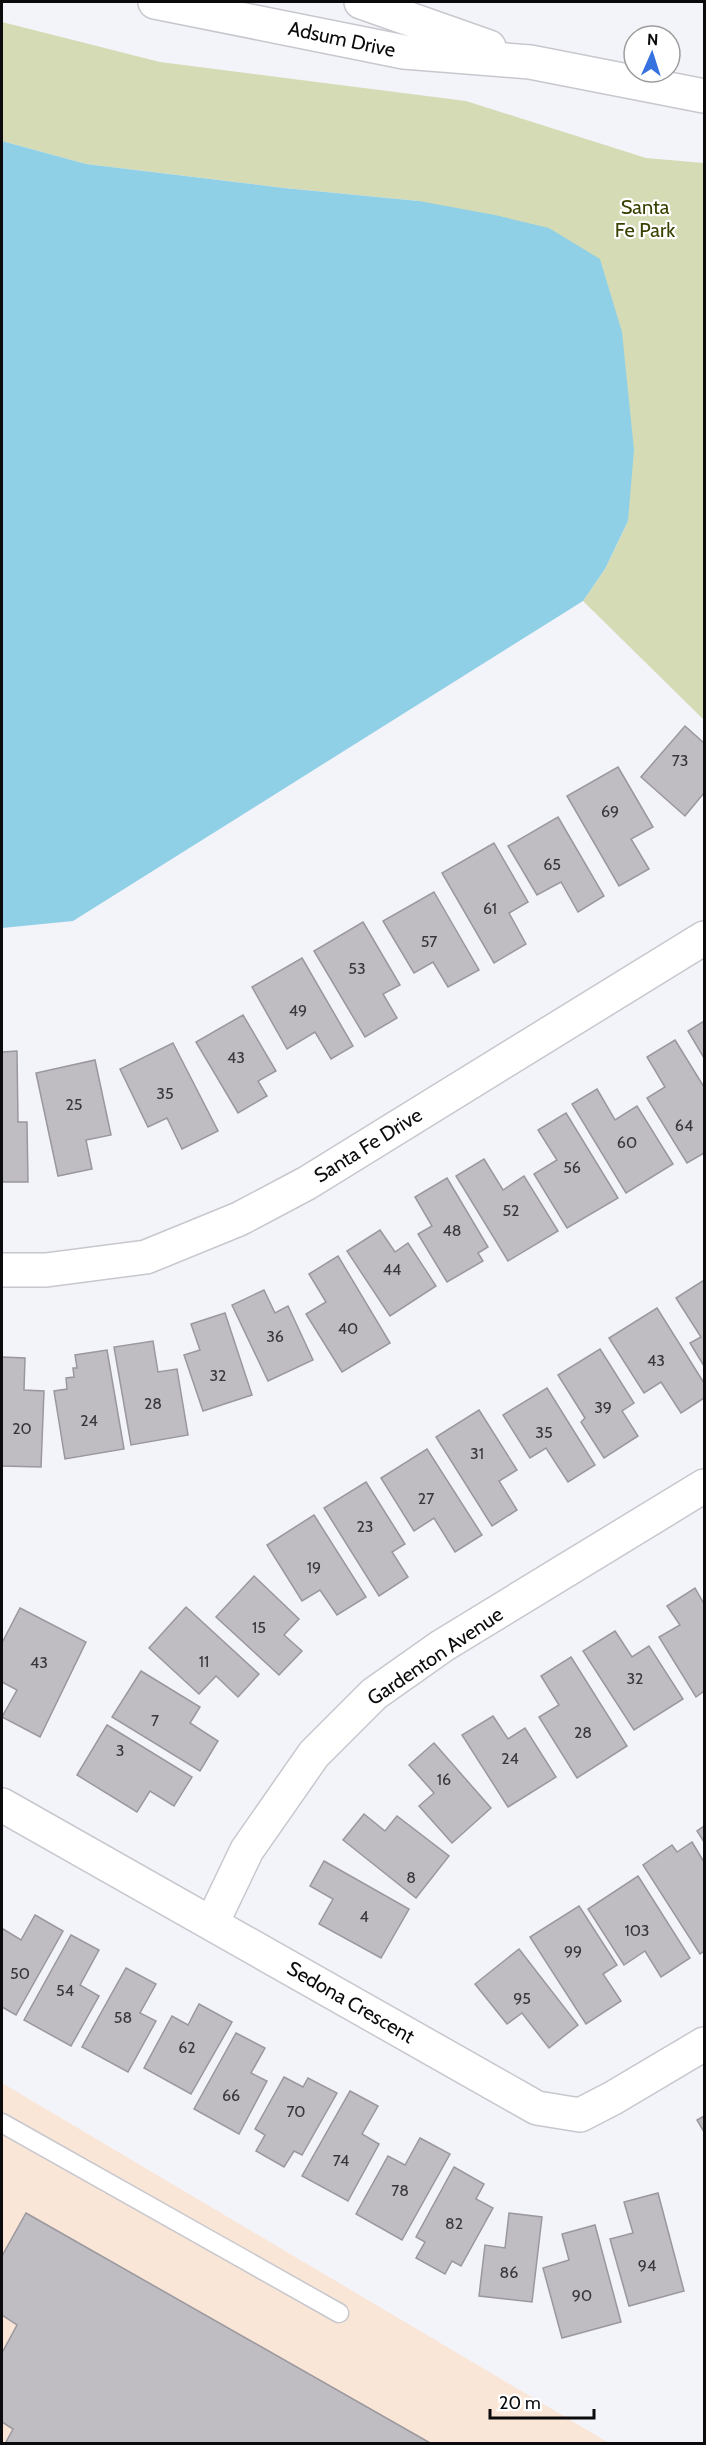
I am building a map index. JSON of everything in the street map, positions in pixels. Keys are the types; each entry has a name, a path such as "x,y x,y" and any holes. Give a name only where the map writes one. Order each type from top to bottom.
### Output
{"street":[{"name":"Adsum Drive","path":"154,2 404,52 530,62 705,96"},
{"name":"Adsum Drive","path":"361,2 530,62"},
{"name":"Santa Fe Drive","path":"2,1270 46,1270 146,1257 239,1219 308,1183 705,938"},
{"name":"Gardenton Avenue","path":"212,1923 248,1850 314,1754 374,1694 442,1646 705,1486"},
{"name":"Sedona Crescent","path":"2,1805 537,2108 580,2115 705,2043"}],"lane":[{"path":"2,2123 339,2313"}],"shaded area":[{"path":"2,2083 609,2443 2,2444"}],"green space":[{"name":"Santa Fe Park","path":"2,22 160,62 466,101 646,158 704,163 704,720 583,601 605,569 628,521 419,201 284,188 86,164 2,141"}],"water":[{"path":"2,141 86,164 284,188 419,201 549,228 600,259 622,332 634,450 628,521 605,569 583,601 73,921 2,928"}],"building":[{"path":"685,726 704,743 704,793 685,816 641,777"},
{"path":"618,767 653,827 631,839 649,869 619,886 567,796"},
{"path":"558,817 604,896 578,912 561,882 537,895 508,846"},
{"path":"494,843 528,902 509,913 526,944 494,963 442,873"},
{"path":"434,892 479,970 448,987 433,962 414,973 383,921"},
{"path":"363,922 400,985 383,994 397,1018 365,1037 314,951"},
{"path":"302,958 353,1046 331,1059 315,1032 287,1049 252,987"},
{"path":"243,1015 276,1071 258,1081 267,1096 238,1113 196,1042"},
{"path":"704,1021 704,1058 688,1031"},
{"path":"675,1040 704,1087 704,1153 687,1163 647,1098 665,1087 647,1057"},
{"path":"173,1043 218,1131 182,1149 167,1118 148,1127 120,1069"},
{"path":"17,1051 18,1122 27,1122 28,1182 2,1182 2,1052"},
{"path":"95,1060 111,1135 86,1140 92,1169 58,1176 36,1073"},
{"path":"597,1089 615,1120 637,1106 673,1164 626,1193 572,1104"},
{"path":"566,1113 618,1198 567,1228 534,1174 557,1160 538,1130"},
{"path":"484,1159 503,1190 524,1176 558,1231 508,1261 456,1176"},
{"path":"447,1178 488,1247 478,1253 483,1261 447,1282 418,1234 432,1226 415,1197"},
{"path":"380,1230 395,1252 408,1243 436,1286 390,1316 347,1251"},
{"path":"338,1256 390,1343 342,1372 306,1314 326,1302 309,1274"},
{"path":"704,1280 704,1366 690,1343 701,1337 676,1298"},
{"path":"264,1290 275,1313 288,1306 313,1360 268,1381 232,1305"},
{"path":"657,1308 704,1383 704,1398 681,1413 661,1382 644,1393 609,1338"},
{"path":"225,1313 252,1395 203,1411 184,1355 200,1350 191,1324"},
{"path":"153,1341 158,1372 177,1369 188,1435 131,1445 114,1347"},
{"path":"600,1349 634,1403 622,1411 638,1436 604,1458 581,1422 585,1418 558,1375"},
{"path":"107,1350 124,1449 65,1459 54,1391 67,1389 66,1378 74,1377 73,1368 77,1368 75,1355"},
{"path":"2,1357 25,1358 24,1390 44,1391 41,1467 2,1466"},
{"path":"547,1388 595,1465 568,1482 546,1448 530,1458 503,1415"},
{"path":"479,1410 517,1470 499,1481 517,1510 492,1526 436,1437"},
{"path":"427,1449 482,1535 455,1552 434,1518 414,1531 381,1478"},
{"path":"366,1482 405,1544 392,1552 408,1577 379,1596 324,1508"},
{"path":"314,1515 366,1597 337,1615 320,1590 302,1601 267,1545"},
{"path":"254,1576 299,1619 284,1635 302,1651 279,1675 216,1617"},
{"path":"695,1588 704,1604 704,1691 696,1697 659,1637 680,1625 667,1606"},
{"path":"186,1607 259,1674 238,1697 216,1676 199,1694 149,1648"},
{"path":"20,1608 86,1642 40,1737 2,1717 17,1690 2,1682 2,1643"},
{"path":"615,1631 632,1657 649,1646 683,1699 634,1730 583,1651"},
{"path":"571,1657 627,1746 577,1778 539,1717 559,1705 541,1676"},
{"path":"141,1671 200,1707 190,1723 218,1741 200,1771 112,1717"},
{"path":"493,1716 508,1739 525,1728 556,1777 508,1807 462,1735"},
{"path":"107,1725 192,1777 174,1806 150,1791 137,1812 77,1775"},
{"path":"434,1743 491,1808 452,1843 419,1806 434,1793 409,1765"},
{"path":"364,1814 385,1831 397,1816 449,1856 416,1898 343,1840"},
{"path":"704,1826 704,1842 697,1831"},
{"path":"692,1842 704,1862 704,1951 700,1954 643,1865 672,1845 677,1852"},
{"path":"324,1861 409,1909 381,1958 319,1924 333,1899 310,1886"},
{"path":"638,1876 690,1958 661,1977 645,1951 624,1965 588,1909"},
{"path":"579,1906 617,1965 603,1974 621,2001 586,2024 530,1937"},
{"path":"35,1915 63,1931 16,2015 2,2007 2,1932 3,1929 21,1940"},
{"path":"71,1935 99,1950 80,1985 99,1996 71,2046 24,2020"},
{"path":"519,1949 578,2025 549,2048 522,2013 507,2024 475,1984"},
{"path":"126,1968 156,1984 140,2013 156,2021 128,2072 82,2047"},
{"path":"199,2004 232,2022 191,2094 144,2068 172,2016 188,2025"},
{"path":"236,2033 265,2048 251,2073 267,2081 239,2134 194,2109"},
{"path":"284,2077 303,2087 308,2078 337,2093 302,2155 294,2151 284,2167 256,2151 265,2135 255,2129"},
{"path":"350,2091 378,2106 362,2134 379,2144 348,2201 302,2176"},
{"path":"704,2116 704,2132 697,2120"},
{"path":"420,2138 450,2154 402,2240 356,2214 388,2156 405,2165"},
{"path":"454,2167 484,2184 476,2199 493,2208 461,2266 452,2261 445,2274 416,2258 425,2242 416,2237"},
{"path":"658,2193 684,2291 629,2306 610,2239 633,2233 624,2202"},
{"path":"26,2213 432,2444 5,2444 13,2429 2,2422 2,2353 17,2325 2,2315 2,2256"},
{"path":"509,2213 542,2217 532,2302 479,2296 485,2245 505,2248"},
{"path":"595,2225 621,2322 562,2338 543,2268 569,2260 562,2234"}]}
